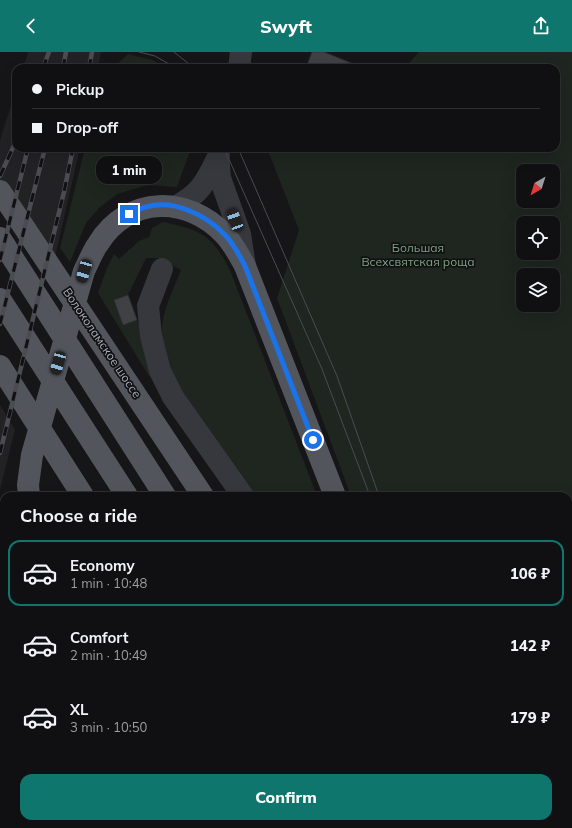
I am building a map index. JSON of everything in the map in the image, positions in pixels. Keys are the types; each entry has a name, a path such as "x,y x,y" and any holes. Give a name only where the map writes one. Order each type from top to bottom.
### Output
{"main road":[{"name":"Волоколамское шоссе","path":"0,190 200,492"},
{"path":"29,492 28,485 32,455 84,271 98,243 114,225 129,214 147,206 175,207 193,212 225,235 236,248 245,266 333,492"},
{"path":"0,238 162,492"},
{"path":"0,300 80,421 124,492"},
{"path":"0,366 81,492"}],"street":[{"path":"240,64 241,52"},
{"path":"175,207 197,194 205,183 220,152"},
{"path":"220,152 220,178 240,234 245,266"},
{"path":"162,269 148,306 152,336 160,371 173,397 241,492"}],"shaded area":[{"path":"28,52 101,52 99,64 24,64"},
{"path":"12,102 12,152 79,152 55,257 0,180 0,140"},
{"path":"0,405 15,430 0,490"}],"green space":[{"name":"Большая Всехсвятская роща","path":"419,52 572,52 572,492 350,492 277,298 299,230 269,152 560,152 560,64 408,64"},
{"path":"128,54 152,60 160,64 117,64"},
{"path":"84,152 190,152 177,187 148,185 117,194 99,208 86,223 70,262 60,248"},
{"path":"163,222 196,231 211,242 224,258 230,270 315,492 250,492 198,420 174,377 166,356 162,337 165,311 181,270 159,258 146,258 128,295 114,300 123,325 137,320 143,334 154,374 149,376 98,293 114,254 119,259 139,241 149,237 152,228"}],"building":[{"path":"312,52 324,52 353,64 308,64"},
{"path":"128,295 137,320 123,325 114,300"}],"tram line":[{"path":"139,52 155,56 169,64"},
{"path":"174,52 189,64"},
{"path":"226,152 322,369 368,492"},
{"path":"240,152 337,376 378,492"}],"railway":[{"path":"44,64 49,52"},
{"path":"64,64 66,52"},
{"path":"90,64 92,52"},
{"path":"0,176 12,150"},
{"path":"0,260 27,152"},
{"path":"0,324 44,152"},
{"path":"0,453 64,192 72,152"}],"route":[{"path":"129,214 147,206 162,205 193,212 208,220 225,235 236,248 245,266 313,440"}]}
